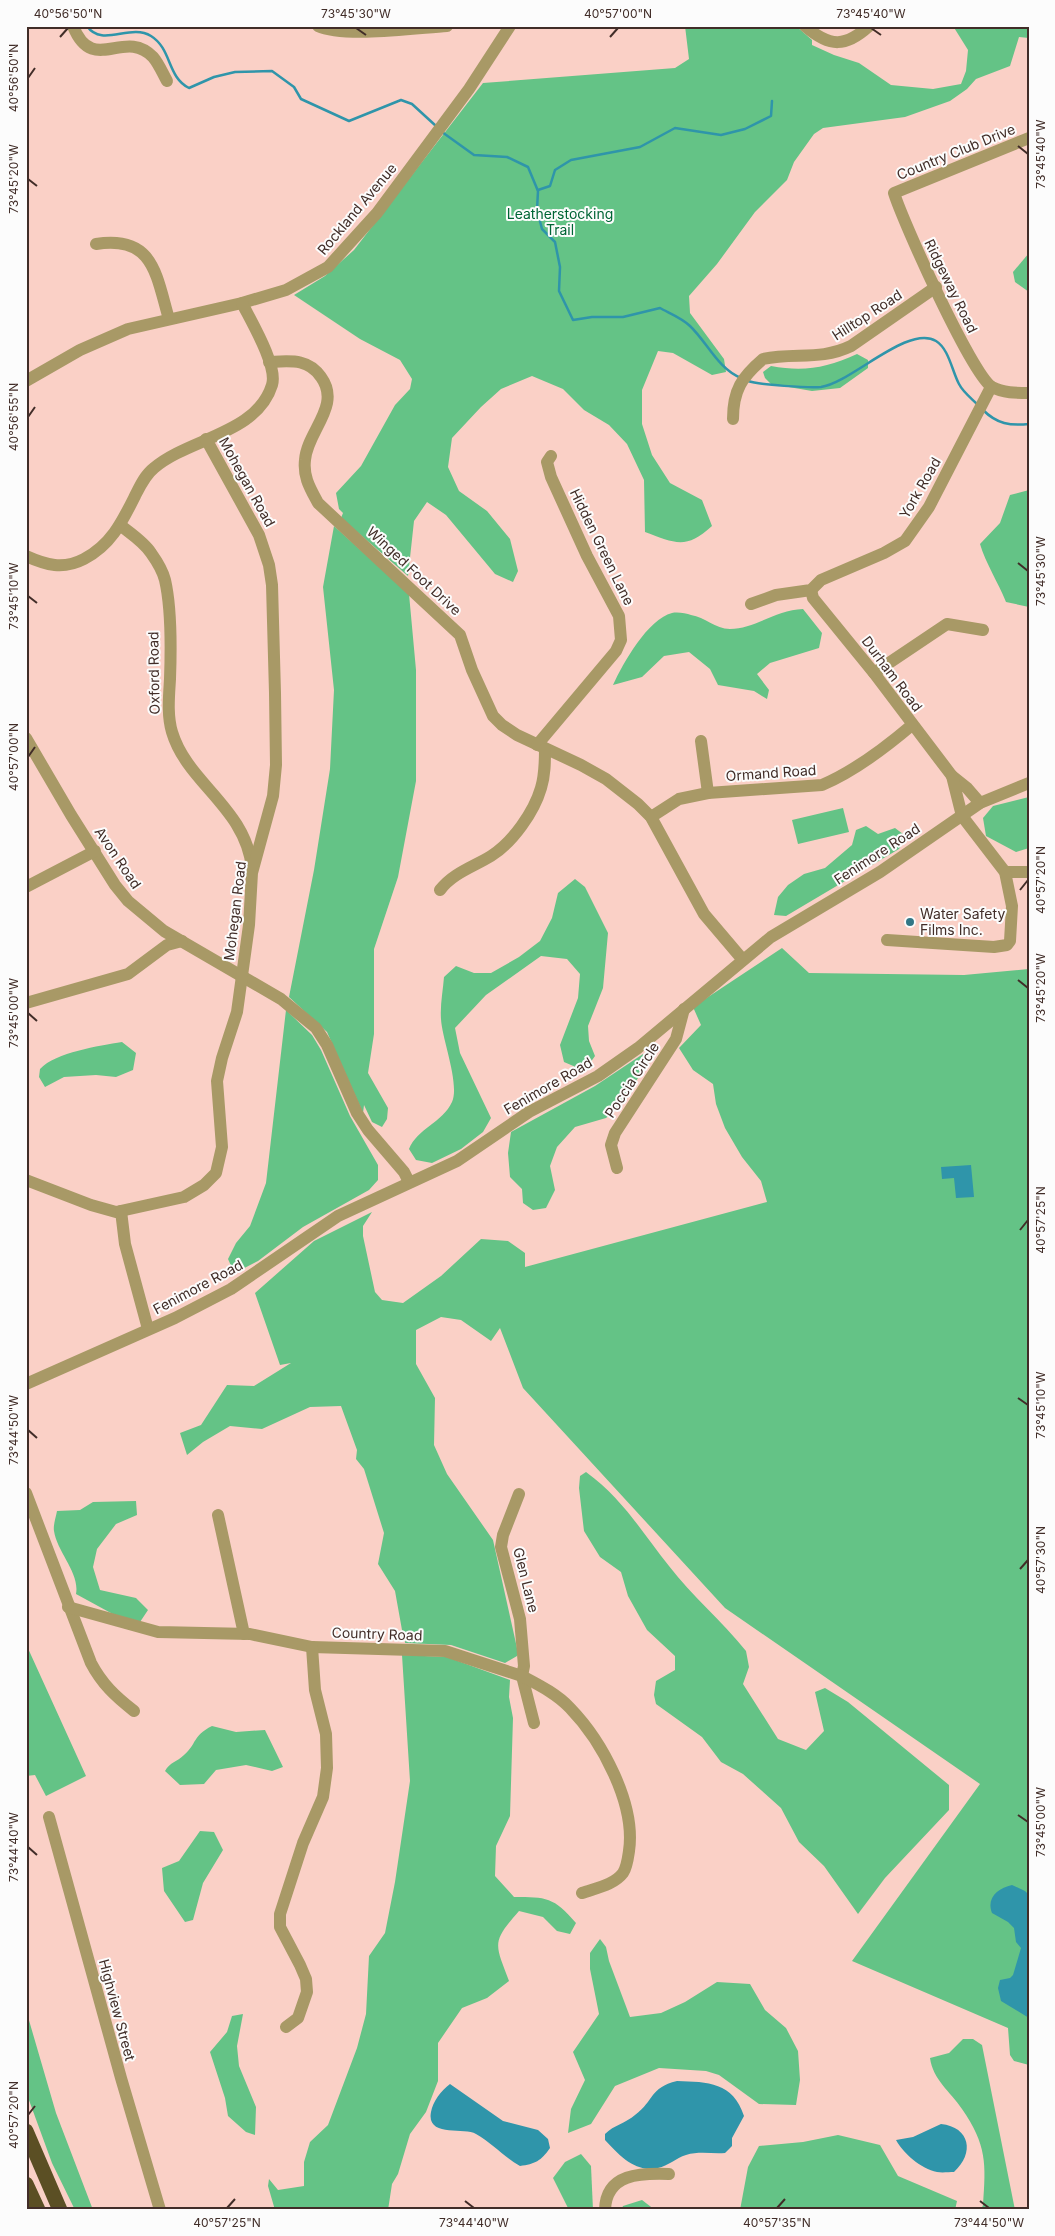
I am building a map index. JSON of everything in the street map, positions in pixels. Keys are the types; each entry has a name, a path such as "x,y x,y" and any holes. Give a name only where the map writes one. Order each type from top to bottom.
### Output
{"highway":[{"path":"26,2131 60,2210"},
{"path":"26,2184 38,2210"}],"street":[{"path":"318,26 324,29 353,31 447,26"},
{"name":"Rockland Avenue","path":"26,381 108,336 169,319 242,304 286,290 328,267 377,213 443,124 510,26"},
{"path":"806,27 819,37 844,43 855,39 869,26"},
{"path":"75,31 93,50 101,51 128,46 142,50 153,58 167,82"},
{"name":"Country Club Drive","path":"894,194 1029,138"},
{"name":"Ridgeway Road","path":"894,194 902,218 965,350 980,376 991,387"},
{"path":"96,244 123,242 140,250 151,262 169,319"},
{"name":"Hilltop Road","path":"733,419 733,400 742,380 764,359 836,353 851,346 936,287"},
{"path":"26,556 58,567 74,564 108,543 120,525 141,484 152,469 174,452 224,432 247,419 272,386 273,377 269,362 242,304"},
{"name":"Winged Foot Drive","path":"269,362 297,361 307,363 314,368 327,387 328,399 321,423 310,440 305,458 305,476 318,503 419,599 443,618 460,635 472,670 493,716 517,735 606,779 638,804 651,817 704,914 743,960"},
{"path":"991,387 1009,393 1029,393"},
{"name":"York Road","path":"751,604 776,595 811,590 821,580 884,553 905,541 923,517 991,387"},
{"name":"Mohegan Road","path":"121,1211 184,1197 204,1185 216,1174 222,1147 217,1082 222,1058 237,1012 249,925 252,873 273,796 276,765 272,585 269,565 259,535 206,439"},
{"name":"Hidden Green Lane","path":"541,747 616,651 621,640 619,616 551,477 547,462 551,456"},
{"name":"Oxford Road","path":"120,525 151,552 165,579 171,655 169,712 172,732 179,749 195,772 227,808 235,821 250,856 252,873"},
{"name":"Durham Road","path":"811,590 813,598 874,673 952,776 967,788 980,803"},
{"path":"874,673 947,624 983,630"},
{"name":"Ormand Road","path":"651,817 680,799 708,792 822,785 837,779 871,757 912,725"},
{"name":"Avon Road","path":"26,738 71,815 115,885 128,901 142,914 182,941 282,999 316,1028 327,1046 357,1113 368,1130 404,1172 409,1182"},
{"path":"701,741 708,792"},
{"path":"440,890 448,879 491,856 511,838 531,810 541,788 545,769 541,747"},
{"name":"Durham Road","path":"952,776 962,816"},
{"name":"Fenimore Road","path":"26,1384 231,1289 338,1216 456,1161 529,1112 598,1076 638,1048 771,937 880,872 980,803 1029,783"},
{"path":"887,940 994,947 1007,945 1012,932 1012,906 1004,872 962,816"},
{"path":"26,887 95,851"},
{"path":"1004,872 1029,872"},
{"path":"26,1003 128,974 167,945 182,941"},
{"name":"Poccia Circle","path":"617,1168 611,1145 615,1134 676,1039 684,1009"},
{"path":"26,1180 91,1205 116,1212 121,1211 125,1244 148,1329"},
{"path":"26,1493 68,1607 99,1679 111,1694 134,1711"},
{"name":"Glen Lane","path":"519,1494 503,1535 502,1547 520,1619 524,1666 522,1676 534,1723"},
{"path":"218,1515 244,1634"},
{"name":"Country Road","path":"68,1607 158,1632 244,1634 312,1647 445,1651 522,1676 559,1698 570,1708 592,1737 619,1787 628,1810 630,1844 623,1872 612,1882 582,1893"},
{"path":"286,2027 298,2018 307,1992 306,1980 300,1965 280,1927 280,1914 303,1843 323,1797 327,1768 326,1734 315,1690 312,1647"},
{"name":"Highview Street","path":"49,1817 121,2078 160,2210"},
{"path":"605,2210 607,2197 617,2183 639,2173 669,2174"}],"green space":[{"name":"Leatherstocking Trail","path":"685,26 796,26 812,40 812,45 859,63 891,85 933,89 961,84 966,71 968,50 953,26 1029,26 1029,38 1019,37 1010,66 976,79 967,89 950,101 905,117 823,128 814,134 794,162 787,180 755,212 717,264 689,296 690,313 724,359 726,372 712,375 673,353 658,351 642,390 642,424 652,455 670,483 702,500 712,526 703,534 695,539 680,542 664,539 645,532 644,480 627,444 609,425 584,410 563,389 532,376 501,389 452,438 448,467 459,491 487,511 510,539 518,571 513,582 495,574 446,515 427,502 414,521 408,576 341,518 343,513 339,509 336,493 361,466 395,405 410,389 412,379 400,360 360,339 294,295 325,276 354,250 483,83 675,68 689,59"},
{"path":"1029,253 1029,292 1015,282 1013,272"},
{"path":"857,354 868,360 868,368 840,388 812,391 771,384 765,378 763,372 771,366 794,369 815,368 835,363"},
{"path":"1029,490 1029,607 1006,602 985,559 980,544 1000,523 1010,495"},
{"path":"334,526 409,594 416,670 416,781 398,877 374,949 374,1034 368,1073 388,1108 387,1119 382,1127 372,1122 364,1105 363,1113 327,1032 289,997 314,870 330,769 334,690 323,587"},
{"path":"803,609 822,633 819,648 770,663 757,674 769,690 767,699 754,691 718,685 710,669 689,652 664,656 642,677 613,685 623,665 645,633 663,617 672,613 696,616 720,627 730,629 748,626 793,610"},
{"path":"1029,797 1029,848 1016,852 986,836 983,818 993,806"},
{"path":"843,808 849,832 798,844 792,820"},
{"path":"866,826 878,834 895,828 907,837 899,849 786,916 774,915 778,897 788,885 804,874 825,868 852,845 856,830"},
{"path":"575,879 585,887 608,933 603,988 588,1026 589,1041 595,1056 590,1063 578,1068 564,1062 560,1045 578,998 580,974 567,959 541,956 486,995 455,1028 460,1053 491,1118 483,1132 461,1149 432,1163 416,1160 409,1149 413,1142 443,1115 452,1102 454,1094 454,1084 441,1019 444,977 456,966 474,973 491,973 519,957 540,941 552,918 558,893"},
{"path":"782,948 809,973 964,975 1029,969 1029,2065 1014,2061 1010,2055 1008,2028 852,1961 980,1784 725,1608 523,1388 500,1328 491,1341 461,1320 441,1317 416,1330 416,1364 435,1398 434,1445 447,1474 493,1540 517,1648 517,1656 505,1663 451,1645 405,1643 406,1635 402,1630 395,1591 378,1564 384,1533 364,1469 356,1459 357,1450 341,1406 310,1407 262,1429 230,1426 203,1442 187,1455 180,1433 201,1425 227,1385 254,1386 291,1363 280,1365 255,1293 314,1241 372,1212 363,1226 363,1236 375,1292 382,1300 403,1303 441,1276 481,1239 508,1241 525,1253 525,1267 767,1202 761,1181 742,1157 725,1128 716,1104 713,1084 693,1070 679,1048 701,1025 693,1007"},
{"path":"286,1010 312,1035 321,1050 350,1116 378,1165 378,1180 369,1190 303,1227 258,1261 229,1276 235,1269 232,1268 228,1259 236,1243 250,1226 266,1183"},
{"path":"122,1042 136,1053 133,1070 116,1077 96,1075 64,1077 45,1087 39,1077 40,1069 56,1058 78,1051"},
{"path":"643,1054 649,1060 622,1104 606,1118 575,1127 557,1147 550,1166 555,1190 546,1208 533,1210 523,1203 522,1189 510,1177 508,1153 511,1132 595,1086"},
{"path":"586,1472 621,1504 678,1577 746,1651 749,1667 743,1684 778,1739 806,1750 824,1731 815,1692 825,1688 848,1702 949,1785 949,1810 885,1878 858,1914 824,1866 799,1842 781,1808 743,1774 721,1762 702,1737 656,1704 654,1695 656,1681 675,1670 675,1656 647,1630 628,1596 621,1572 600,1557 584,1531 579,1488 580,1476"},
{"path":"136,1501 137,1515 116,1524 97,1549 93,1567 100,1590 136,1598 148,1610 140,1622 120,1618 76,1594 75,1578 59,1547 54,1529 57,1511 80,1510 93,1502"},
{"path":"26,1644 86,1776 46,1796 35,1775 26,1776"},
{"path":"402,1655 447,1657 510,1680 509,1697 513,1718 510,1816 496,1846 495,1876 514,1897 534,1897 549,1900 562,1908 576,1923 570,1934 557,1931 543,1917 519,1911 504,1930 498,1944 509,1981 487,1998 462,2008 438,2043 438,2081 426,2112 410,2134 398,2174 392,2184 388,2210 275,2210 268,2186 269,2179 278,2190 304,2186 304,2162 310,2142 328,2125 357,2048 366,2014 369,1956 385,1933 395,1882 410,1781"},
{"path":"212,1726 236,1732 265,1730 283,1767 272,1771 246,1765 216,1770 204,1784 180,1785 165,1771 188,1751 201,1733"},
{"path":"200,1831 214,1832 223,1850 203,1883 193,1920 185,1922 164,1891 162,1868 179,1861"},
{"path":"600,1939 606,1947 609,1961 630,2017 661,2013 685,2002 717,1982 750,1984 765,2010 786,2028 798,2051 800,2080 796,2105 759,2104 719,2075 706,2071 659,2068 615,2086 591,2124 568,2133 571,2109 585,2080 573,2052 599,2014 590,1969 590,1953"},
{"path":"26,2010 56,2113 93,2210 75,2210 52,2163 26,2092"},
{"path":"243,2014 237,2046 239,2066 256,2107 255,2135 246,2132 228,2116 225,2098 210,2052 227,2032 232,2016"},
{"path":"963,2039 973,2039 982,2045 1015,2210 981,2210 983,2205 984,2166 980,2144 970,2122 938,2079 932,2066 930,2058 949,2053"},
{"path":"838,2135 880,2145 898,2176 957,2201 955,2210 740,2210 748,2167 759,2146 803,2142"},
{"path":"581,2154 591,2166 593,2210 569,2210 553,2178 565,2162"},
{"path":"642,2200 655,2210 621,2210 623,2206"}],"water":[{"path":"971,1165 974,1197 956,1198 954,1178 942,1179 941,1167"},
{"path":"1012,1885 1029,1895 1029,2018 1001,2001 998,1988 1000,1980 1010,1978 1013,1975 1021,1948 1016,1942 1014,1928 1008,1922 992,1913 991,1903 992,1898 998,1891"},
{"path":"677,2081 699,2082 718,2086 733,2096 744,2116 732,2138 732,2146 725,2153 701,2153 682,2156 658,2168 642,2168 628,2162 605,2140 605,2134 641,2110 661,2087"},
{"path":"450,2084 503,2121 538,2130 548,2139 550,2148 537,2161 520,2166 476,2134 440,2129 431,2120 431,2112 438,2096"},
{"path":"941,2124 958,2130 966,2142 965,2157 961,2165 954,2172 937,2172 925,2168 908,2155 896,2140 913,2137"}],"waterway":[{"path":"87,26 93,32 100,35 134,32 151,36 163,48 177,77 189,88 214,77 235,72 272,71 294,87 301,99 349,121 401,100 412,104 436,126"},
{"path":"538,190 550,186 555,170 571,160 640,147 675,128 721,135 745,129 771,116 772,101"},
{"path":"442,132 474,155 507,157 528,167 538,191 537,210 542,229 555,242 560,267 559,291 573,320 592,317 623,317 660,308 687,323 719,362 741,378"},
{"path":"748,381 784,386 821,387 848,376 895,347 910,340 924,338 936,341 944,349 961,387 977,404"},
{"path":"983,410 988,415 1004,423 1016,425 1029,424"}],"place":[{"name":"Water Safety Films Inc.","path":"910,922"}]}
